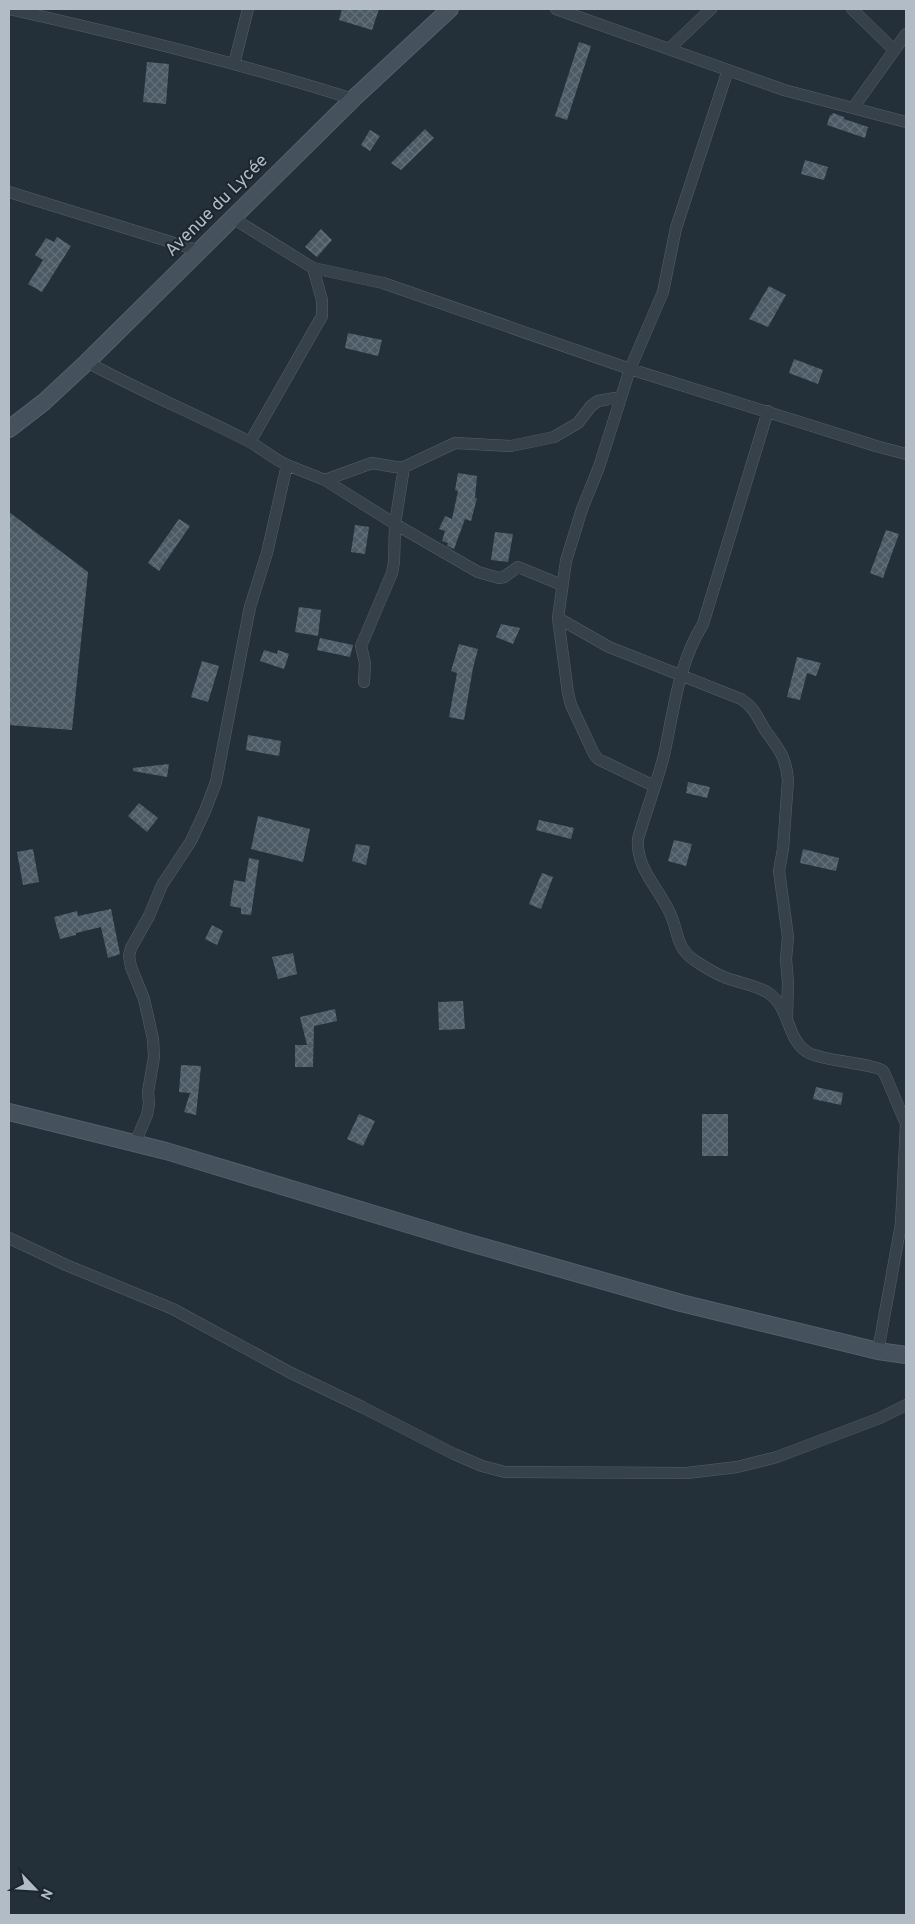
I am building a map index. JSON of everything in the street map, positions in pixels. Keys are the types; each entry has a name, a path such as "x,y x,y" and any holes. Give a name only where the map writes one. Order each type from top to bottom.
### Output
{"main road":[{"name":"Avenue du Lycée","path":"9,429 44,402 87,362 234,219 353,99 450,9"},
{"path":"9,1112 166,1151 463,1241 662,1298 878,1351 906,1356"}],"street":[{"path":"9,9 234,64 353,99"},
{"path":"234,64 248,9"},
{"path":"556,9 784,90 906,122"},
{"path":"669,49 711,9"},
{"path":"852,9 894,50"},
{"path":"853,108 906,34"},
{"path":"654,786 607,763 594,754 571,705 558,618 566,561 574,535 599,467 630,369 663,292 676,228 728,70"},
{"path":"9,192 200,251"},
{"path":"234,219 313,268 383,283 630,369 906,454"},
{"path":"250,442 322,316 322,300 313,268"},
{"path":"87,362 126,384 250,442 277,460 325,480 470,568 495,578 504,577 518,567 562,585"},
{"path":"325,480 372,463 395,468 404,467 455,443 511,446 554,437 578,423 591,406 598,401 620,397"},
{"path":"768,411 703,624 695,636 680,676 663,756 638,839 638,857 671,913 678,940 684,952 723,977 770,994 784,1010 798,1044 810,1054 882,1070 906,1124 901,1224 878,1351"},
{"path":"135,1143 148,1110 148,1092 154,1057 153,1039 144,999 131,967 129,956 131,948 149,916 162,885 191,841 206,811 214,789 250,607 267,553 288,465"},
{"path":"364,682 365,663 361,646 392,573 395,524 404,467"},
{"path":"558,618 609,647 741,699 756,712 764,729 780,749 784,758 788,780 783,849 779,871 788,937 786,959 788,1018"},
{"path":"9,1238 66,1265 173,1309 291,1373 454,1454 482,1466 504,1472 687,1473 737,1467 777,1457 880,1418 906,1405"}],"building":[{"path":"342,9 379,9 372,30 339,20"},
{"path":"579,42 591,46 567,120 555,116"},
{"path":"147,62 169,64 166,104 143,102"},
{"path":"833,113 868,127 865,138 827,125 830,115"},
{"path":"425,129 434,138 401,170 391,163"},
{"path":"370,130 380,136 370,151 361,145"},
{"path":"805,160 828,167 824,180 801,174"},
{"path":"321,229 332,240 317,257 305,247"},
{"path":"57,237 71,246 42,292 28,284 43,260 35,255 46,238 54,242"},
{"path":"769,286 786,295 768,327 749,319"},
{"path":"348,333 382,340 378,356 345,348"},
{"path":"794,359 823,370 818,384 789,373"},
{"path":"458,473 477,476 475,498 477,498 471,521 465,519 454,549 447,546 448,543 442,541 445,531 439,529 445,516 452,519 458,491 455,490"},
{"path":"9,512 88,572 72,730 9,725"},
{"path":"179,519 190,526 159,571 148,563"},
{"path":"355,525 369,527 365,554 351,552"},
{"path":"886,530 899,534 883,578 870,573"},
{"path":"495,532 513,534 508,562 491,560"},
{"path":"299,607 321,610 318,636 295,632"},
{"path":"501,624 520,628 513,644 496,637"},
{"path":"320,638 353,645 350,657 317,650"},
{"path":"459,644 478,649 464,720 449,717 457,673 451,671"},
{"path":"264,650 277,654 278,650 289,654 284,669 260,661"},
{"path":"797,657 821,663 816,676 807,673 800,700 787,697"},
{"path":"202,661 219,666 208,702 191,697"},
{"path":"248,735 281,741 279,756 246,750"},
{"path":"169,764 167,777 133,771 133,768"},
{"path":"688,782 710,787 707,798 686,793"},
{"path":"139,803 158,818 147,832 128,816"},
{"path":"258,816 310,829 303,862 251,849"},
{"path":"539,820 574,828 571,839 536,830"},
{"path":"674,840 692,844 686,866 668,861"},
{"path":"356,844 370,846 366,865 352,861"},
{"path":"33,849 39,882 23,885 17,852"},
{"path":"803,849 839,858 836,871 800,863"},
{"path":"249,858 259,860 251,915 241,914 241,908 230,906 234,880 245,882"},
{"path":"542,873 553,877 541,909 529,904"},
{"path":"111,909 120,954 108,958 101,927 60,939 54,917 77,911 78,916"},
{"path":"212,925 223,931 217,945 205,939"},
{"path":"293,953 297,974 278,979 272,957"},
{"path":"463,1001 465,1029 439,1030 438,1002"},
{"path":"335,1009 337,1021 314,1026 313,1067 295,1067 295,1045 307,1045 300,1017"},
{"path":"181,1065 201,1066 196,1115 184,1112 190,1093 179,1092"},
{"path":"816,1087 843,1093 841,1105 813,1099"},
{"path":"359,1114 375,1121 363,1146 347,1139"},
{"path":"702,1114 728,1114 728,1156 702,1156"}]}
